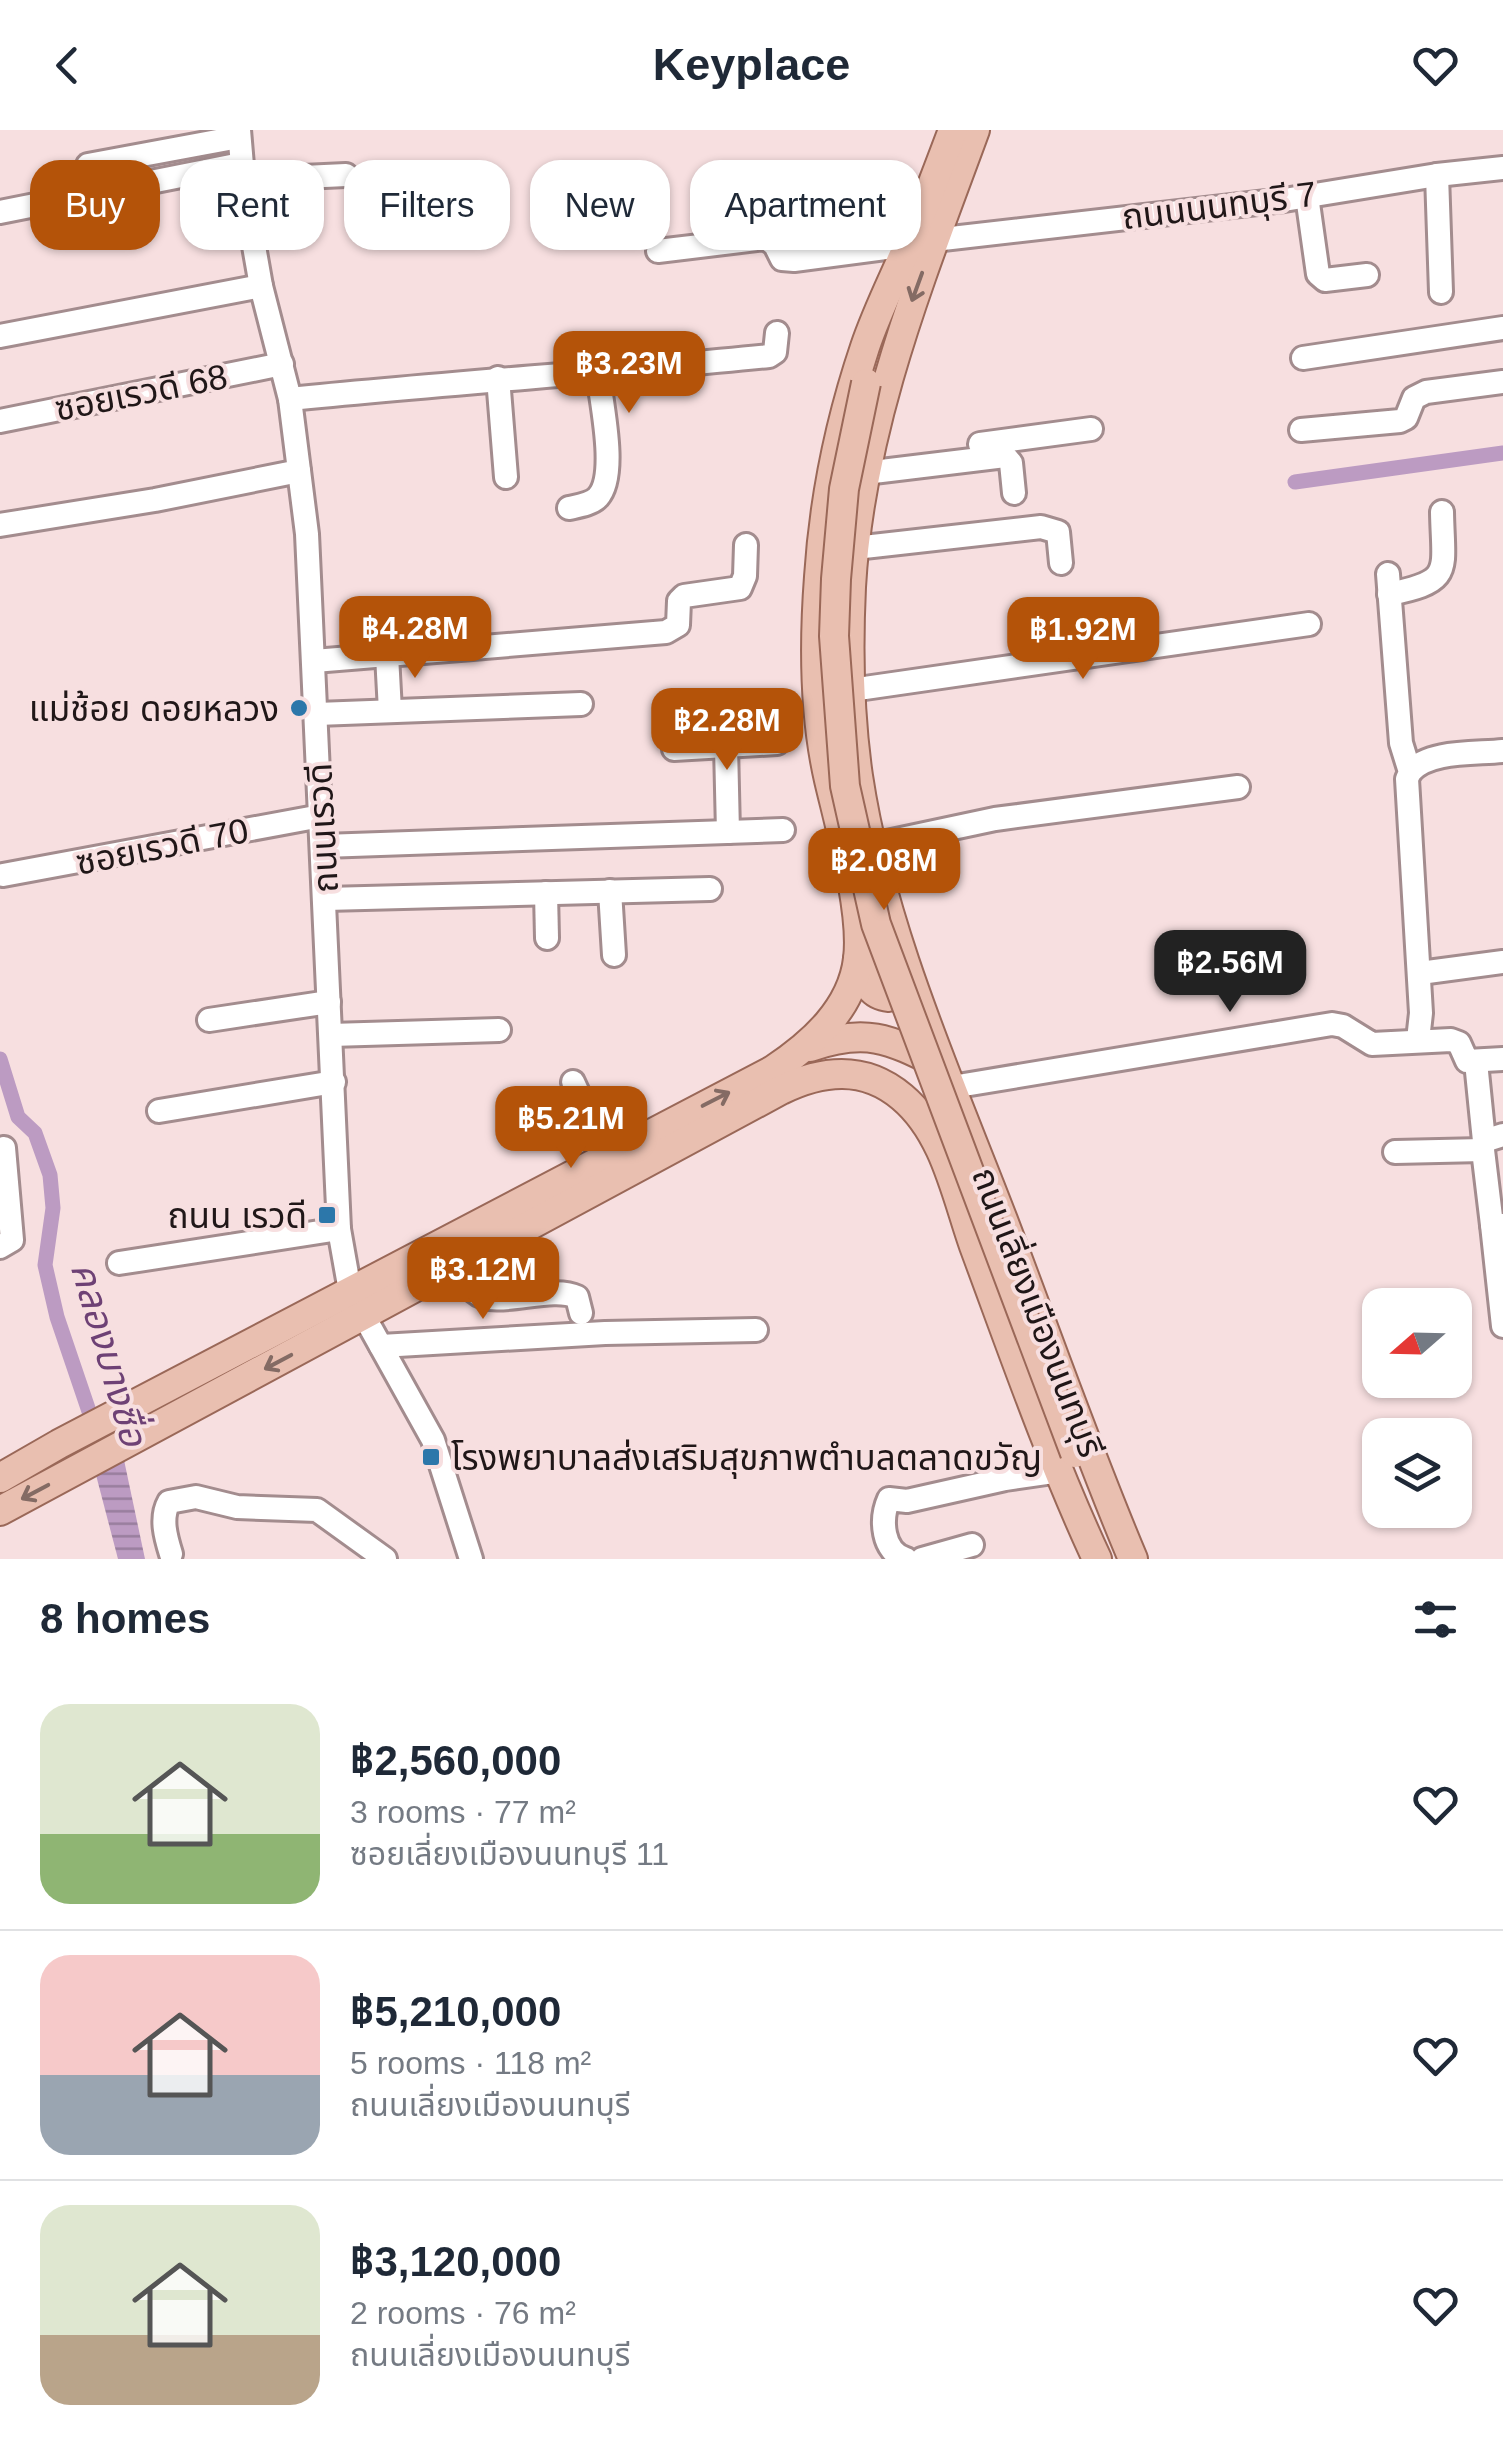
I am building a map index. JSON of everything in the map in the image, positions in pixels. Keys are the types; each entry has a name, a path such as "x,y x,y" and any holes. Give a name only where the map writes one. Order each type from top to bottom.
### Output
{"main road":[{"name":"ถนนเลี่ยงเมืองนนทบุรี","path":"921,242 954,130"},
{"name":"ถนนเลี่ยงเมืองนนทบุรี","path":"921,242 975,130"},
{"name":"ถนนเลี่ยงเมืองนนทบุรี","path":"804,1050 840,1006 858,959 854,903 840,818 828,778 819,711 816,630 831,482 847,404 866,342 883,303 916,250"},
{"name":"ถนนเลี่ยงเมืองนนทบุรี","path":"919,250 865,473 855,548 850,634 858,778 904,954 1133,1559"},
{"path":"883,303 844,489 836,579 834,636 846,786 876,924 1068,1462 1119,1559"},
{"path":"858,959 869,989 878,996 889,997 897,991 904,954"},
{"name":"ถนนเลี่ยงเมืองนนทบุรี","path":"0,1511 130,1441 608,1156 804,1050 844,1036 889,1042 948,1076"},
{"path":"867,1077 897,1066 897,1053 889,1042"},
{"name":"ถนนเลี่ยงเมืองนนทบุรี","path":"0,1478 118,1413 357,1303 461,1263 805,1079 828,1073 867,1077 902,1097 938,1144 1068,1462 1097,1559"}],"street":[{"name":"ถนนเรวดี","path":"239,133 241,160"},
{"path":"112,160 239,133"},
{"name":"ถนนนนทบุรี 7","path":"921,242 1307,196 1503,168"},
{"path":"1438,175 1441,292"},
{"path":"0,212 180,176"},
{"path":"1307,196 1318,274 1324,280 1367,275"},
{"name":"ถนนนนทบุรี 7","path":"658,251 690,247"},
{"name":"ถนนเรวดี","path":"255,250 290,399 310,567 340,1229 357,1303"},
{"name":"ถนนนนทบุรี 7","path":"780,250 789,260 862,250"},
{"path":"0,336 262,286"},
{"path":"1303,358 1503,328"},
{"path":"290,399 769,356 775,352 776,333"},
{"name":"ซอยเรวดี 68","path":"0,420 282,364"},
{"path":"569,508 600,495 609,465 598,373"},
{"path":"498,378 506,477"},
{"path":"1301,430 1400,421 1406,418 1414,398 1426,392 1503,382"},
{"path":"957,461 960,450 966,446 1091,429"},
{"path":"865,473 1009,458 1014,494"},
{"path":"0,525 299,471"},
{"path":"1410,772 1401,743 1388,584 1426,587 1439,575 1443,562 1442,512"},
{"path":"855,548 1040,527 1058,532 1061,563"},
{"path":"314,660 671,631 679,621 679,601 684,596 740,588 746,544"},
{"path":"851,690 1308,624"},
{"path":"387,655 390,711"},
{"path":"316,714 581,704"},
{"path":"674,749 778,744"},
{"path":"726,746 728,832"},
{"path":"1418,1040 1420,973 1407,779 1418,762 1503,751"},
{"path":"873,845 995,819 1238,787"},
{"name":"ซอยเรวดี 70","path":"4,875 322,816"},
{"path":"323,846 783,830"},
{"path":"326,899 710,888"},
{"path":"610,891 614,955"},
{"path":"546,893 547,938"},
{"path":"1420,973 1503,962"},
{"path":"209,1020 329,1002"},
{"path":"948,1076 1332,1024 1343,1026 1372,1044 1456,1041 1465,1060 1503,1059"},
{"path":"331,1035 499,1030"},
{"path":"1476,1062 1490,1142 1503,1326"},
{"path":"159,1111 334,1082"},
{"path":"573,1082 608,1156"},
{"path":"1395,1152 1490,1142"},
{"path":"0,1248 12,1240 4,1148"},
{"path":"119,1264 340,1229"},
{"path":"461,1263 472,1289 479,1295 499,1298 566,1292 577,1297 581,1313"},
{"path":"357,1303 433,1440 471,1559"},
{"path":"381,1346 605,1333 756,1330"},
{"path":"906,1559 887,1543 885,1508 889,1499 906,1501 1068,1462"},
{"path":"171,1554 165,1536 165,1510 170,1502 196,1497 238,1506 317,1510 385,1559"},
{"path":"922,1559 972,1545"}],"shaded area":[{"path":"124,1460 145,1559 118,1559 96,1475"}],"waterway":[{"path":"1295,482 1503,453"},
{"name":"คลองบางซื่อ","path":"0,1059 18,1117 35,1133 50,1175 53,1208 45,1265 57,1317 95,1429"}],"place":[{"name":"แม่ช้อย ดอยหลวง","path":"299,708"},
{"name":"ถนน เรวดี","path":"327,1215"},
{"name":"โรงพยาบาลส่งเสริมสุขภาพตำบลตลาดขวัญ","path":"431,1457"}]}
